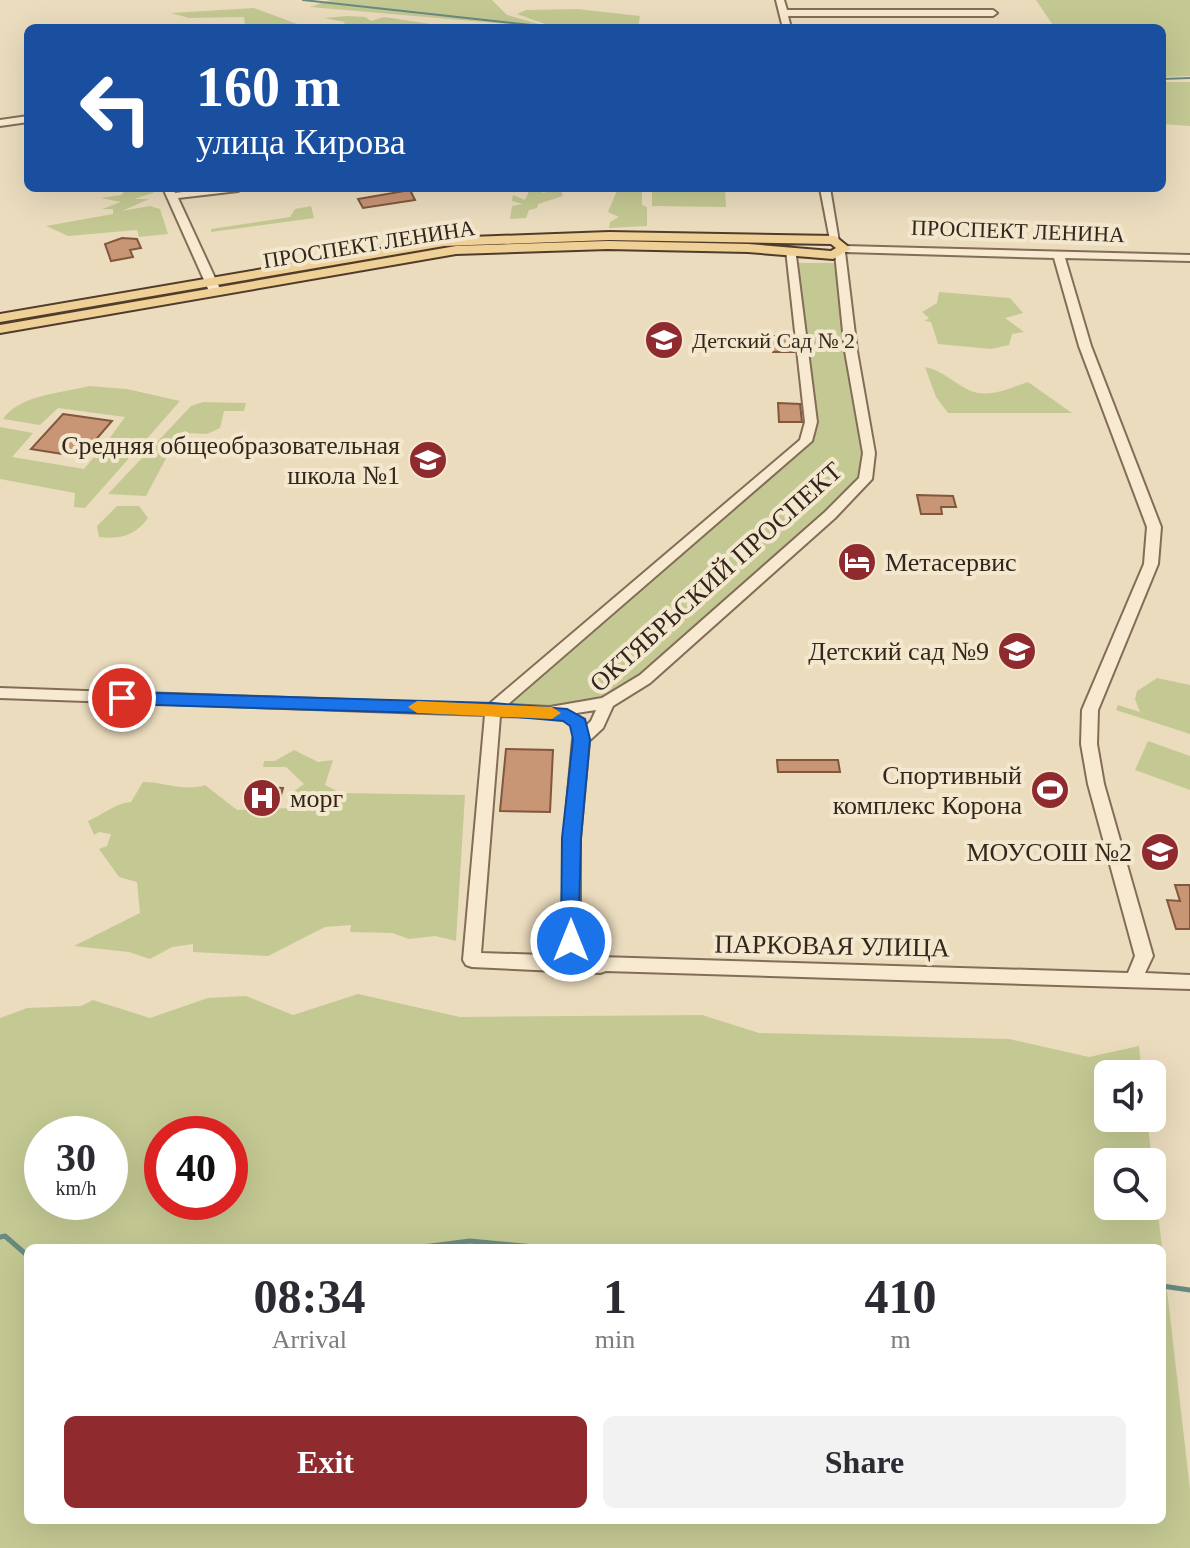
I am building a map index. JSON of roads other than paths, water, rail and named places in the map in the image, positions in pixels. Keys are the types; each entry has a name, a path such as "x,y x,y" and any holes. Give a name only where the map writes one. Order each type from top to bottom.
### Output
{"main road":[{"name":"ПРОСПЕКТ ЛЕНИНА","path":"0,329 383,250 593,236 840,247"},
{"name":"ПРОСПЕКТ ЛЕНИНА","path":"748,243 791,250 840,247"},
{"name":"ПРОСПЕКТ ЛЕНИНА","path":"0,318 212,286"}],"street":[{"path":"780,0 786,24"},
{"path":"783,13 993,13"},
{"path":"0,123 24,120"},
{"path":"170,192 212,286"},
{"name":"ОКТЯБРЬСКИЙ ПРОСПЕКТ","path":"581,739 598,724 606,703 645,679 830,515 865,479 869,453 851,351 840,247 826,192"},
{"name":"ПРОСПЕКТ ЛЕНИНА","path":"840,247 1190,258"},
{"name":"ОКТЯБРЬСКИЙ ПРОСПЕКТ","path":"493,709 806,441 811,422 791,250"},
{"path":"1058,254 1088,354 1154,527 1151,564 1090,710 1089,744 1096,784 1144,956 1169,981"},
{"path":"0,693 493,709 567,715 579,723 581,739 572,838 571,941 585,956 602,967"},
{"path":"550,712 606,703"},
{"name":"ПАРКОВАЯ УЛИЦА","path":"493,709 472,960 602,967 1190,982"},
{"path":"1134,979 1144,956"}],"waterway":[{"path":"303,0 522,24"},
{"path":"1166,79 1190,78"},
{"path":"0,1237 5,1236 24,1253"},
{"path":"446,1244 470,1241 503,1244"},
{"path":"1166,1287 1190,1290"}],"place":[{"name":"Детский Сад № 2","path":"664,340"},
{"name":"Средняя общеобразовательная школа №1","path":"428,460"},
{"name":"Метасервис","path":"857,562"},
{"name":"Детский сад №9","path":"1017,651"},
{"name":"Спортивный комплекс Корона","path":"1050,790"},
{"name":"морг","path":"262,798"},
{"name":"МОУСОШ №2","path":"1160,852"}]}
